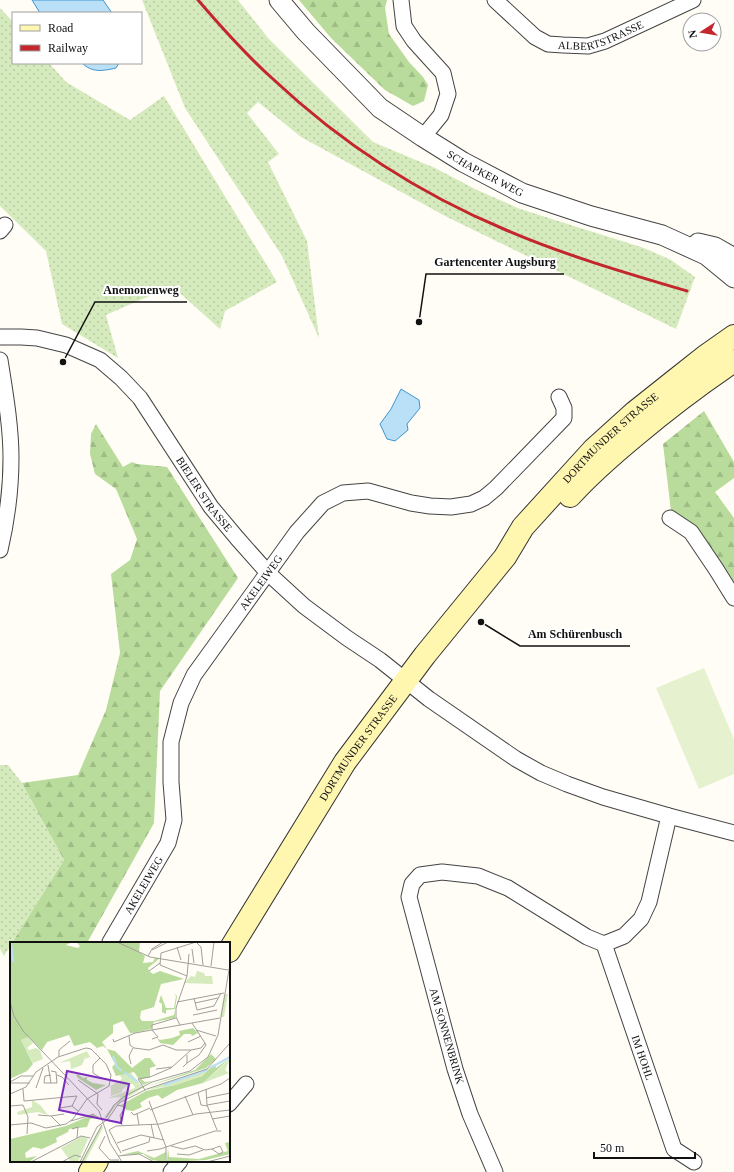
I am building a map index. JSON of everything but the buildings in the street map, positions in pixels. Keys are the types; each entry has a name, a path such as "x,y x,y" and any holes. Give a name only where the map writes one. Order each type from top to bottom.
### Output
{"main road":[{"name":"DORTMUNDER STRASSE","path":"230,949 345,762 405,680 505,557 523,526 592,450 635,412 707,355 734,336"},
{"name":"DORTMUNDER STRASSE","path":"505,557 532,537 580,484 612,456 683,397 734,361"},
{"path":"90,1172 96,1162"}],"street":[{"name":"SCHAPKER WEG","path":"279,0 306,32 380,108 463,162 522,193 591,216 662,235 706,255 734,278"},
{"path":"401,0 404,26 414,42 443,73 448,94 441,115 423,137"},
{"name":"ALBERTSTRASSE","path":"495,0 535,37 548,44 563,46 588,46 605,41 693,0"},
{"path":"662,235 715,246 734,258"},
{"name":"BIELER STRASSE","path":"0,337 37,338 66,345 100,360 122,378 140,398 211,507 268,573 304,606 380,660 429,699 516,759 541,773 603,797 669,816 734,832"},
{"path":"0,360 8,414 11,458 10,494 0,550"},
{"name":"AKELEIWEG","path":"110,942 168,843 174,820 171,782 171,742 180,704 194,675 297,532 324,503 343,493 368,491 411,503 451,507 471,504 484,498 496,488 564,418 564,408 559,397"},
{"path":"670,518 691,532 734,598"},
{"path":"604,944 624,936 641,919 649,902 669,816"},
{"name":"AM SONNENBRINK","path":"494,1172 470,1114 456,1069 409,897 412,884 420,875 442,872 478,876 508,888 587,936 604,944"},
{"name":"IM HOHL","path":"604,944 674,1149 694,1162"},
{"path":"230,1103 246,1084"},
{"path":"171,1172 179,1162"}],"green space":[{"path":"142,0 238,0 268,38 373,142 435,168 477,190 520,209 644,248 671,260 695,277 676,329 447,217 301,137 258,102 247,113 279,154 268,162 307,241 319,338 282,256 185,108"},
{"path":"299,0 387,0 385,8 389,34 428,85 424,101 413,106 385,90 331,38"},
{"path":"0,8 12,21 12,64 50,64 66,82 130,120 164,96 277,282 225,311 220,329 172,286 106,315 118,358 62,324 46,251 0,206"},
{"path":"704,411 734,462 734,478 715,492 734,518 734,590 671,511 663,444"},
{"path":"96,424 123,467 132,462 137,464 167,467 238,578 160,691 154,823 88,942 13,942 64,860 22,783 78,775 106,710 120,653 111,574 130,560 137,539 116,489 95,474 90,454 91,434"},
{"path":"704,668 734,739 734,774 699,789 656,688"},
{"path":"0,765 8,765 22,783 64,860 13,942 10,942 10,947 4,956 0,949"}],"water":[{"path":"32,0 103,0 111,12 39,12"},
{"path":"83,64 118,64 116,68 107,70 94,70"},
{"path":"401,389 419,400 420,408 407,424 408,430 395,441 387,439 380,424 391,409"}],"railway":[{"path":"198,0 244,51 299,102 326,125 383,165 412,183 474,216 550,248 687,291"}],"place":[{"name":"Gartencenter Augsburg","path":"419,322"},
{"name":"Anemonenweg","path":"63,362"},
{"name":"Am Schürenbusch","path":"481,622"}]}
